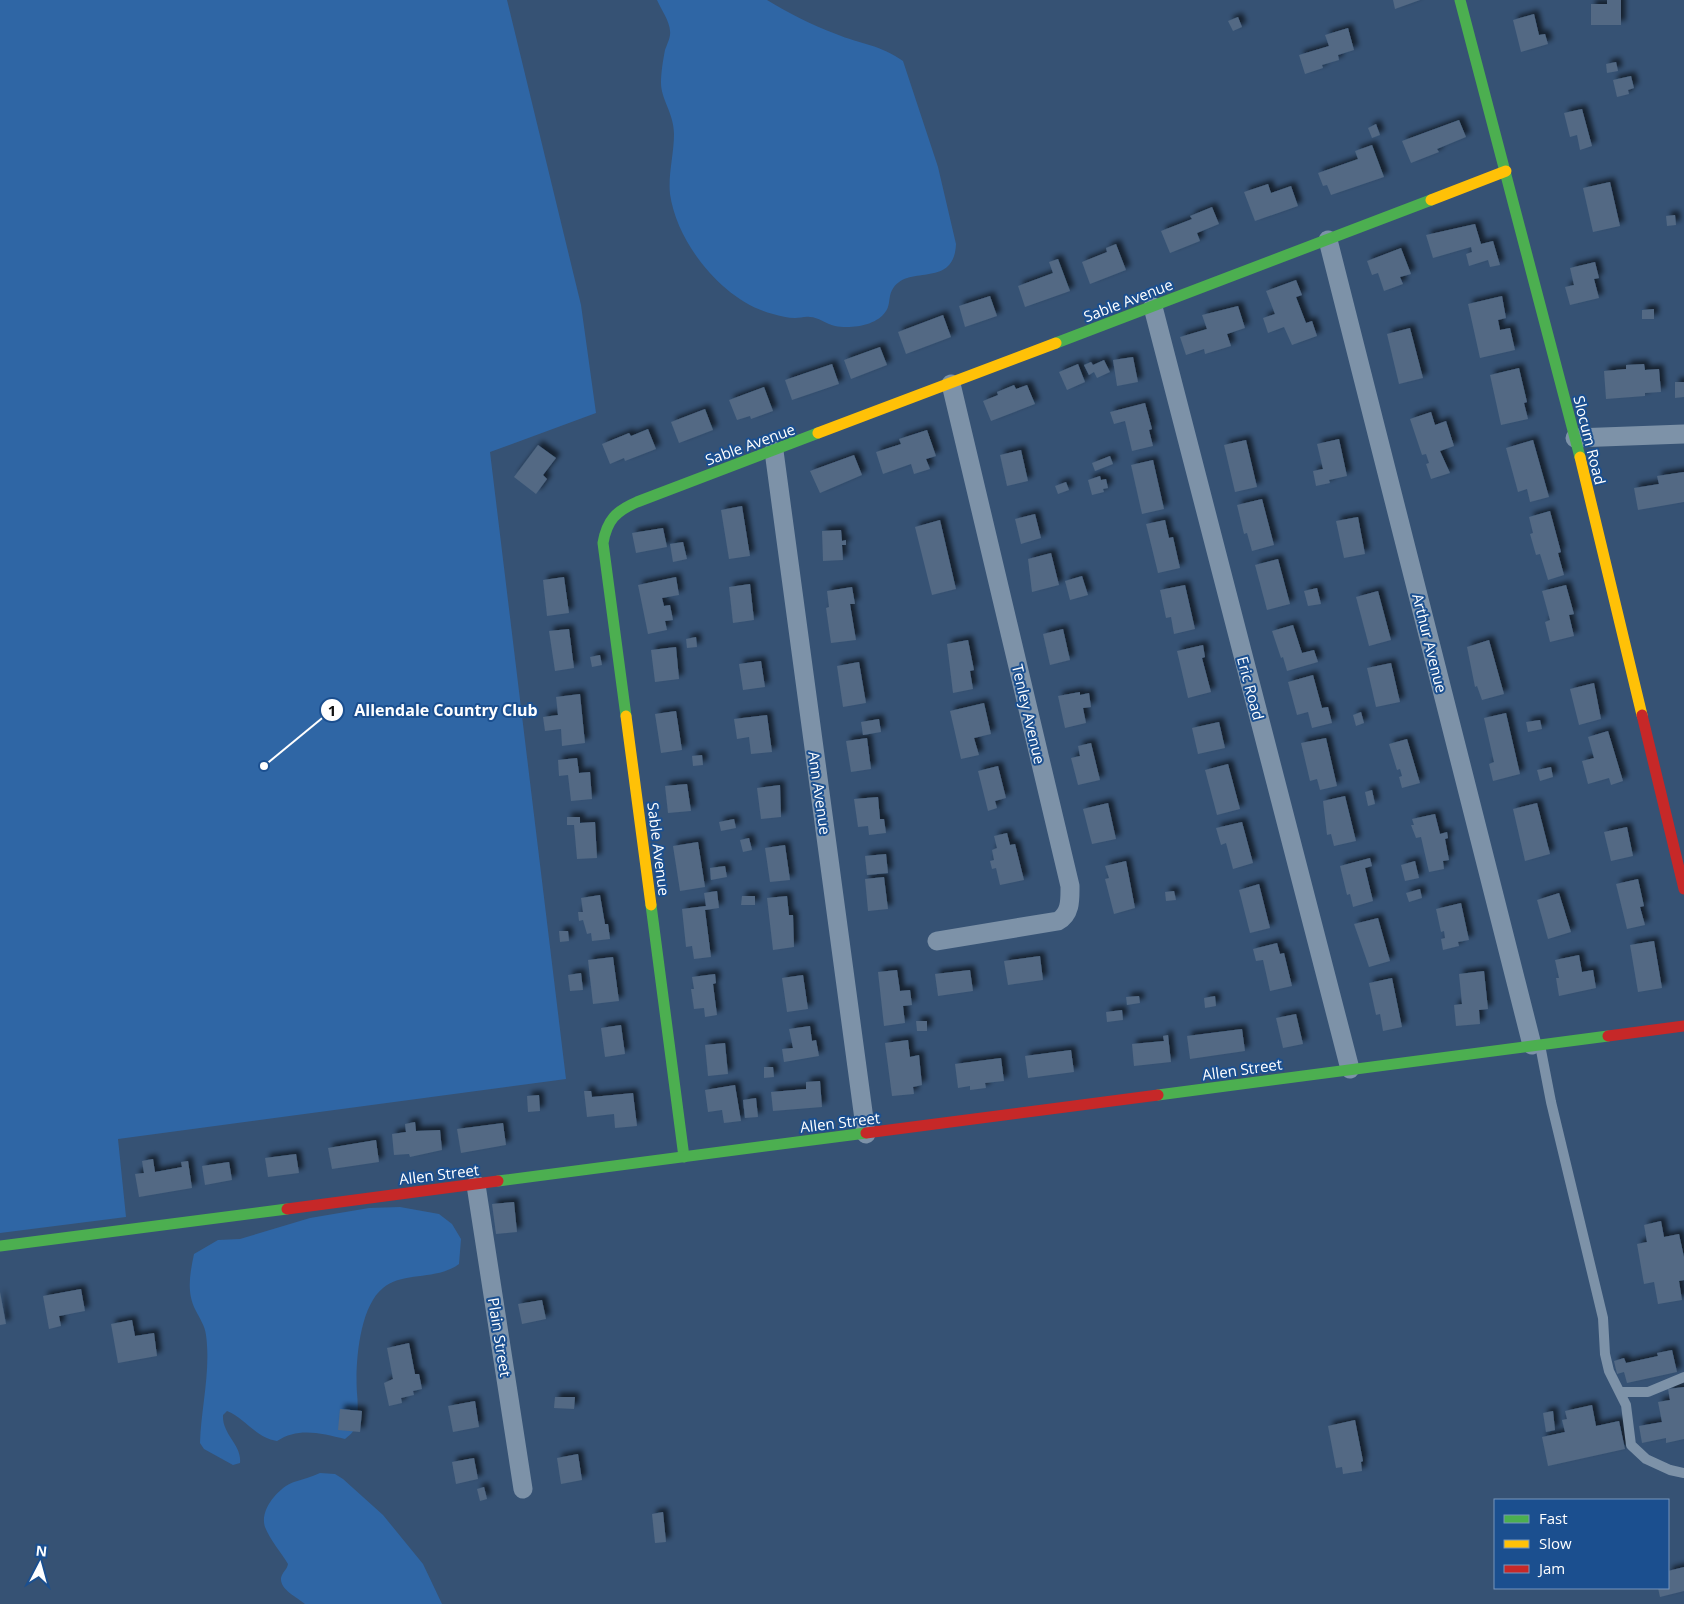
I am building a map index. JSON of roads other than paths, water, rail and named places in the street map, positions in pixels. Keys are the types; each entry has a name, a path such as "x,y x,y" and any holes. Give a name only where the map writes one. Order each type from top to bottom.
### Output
{"street":[{"name":"Slocum Road","path":"1460,0 1575,438 1684,889"},
{"name":"Sable Avenue","path":"684,1157 603,543 608,521 624,508 1506,171"},
{"name":"Arthur Avenue","path":"1328,240 1536,1044"},
{"name":"Eric Road","path":"1152,307 1350,1069"},
{"name":"Tenley Avenue","path":"937,941 1058,921 1069,908 1070,894 1070,886 951,384"},
{"path":"1575,438 1684,434"},
{"name":"Ann Avenue","path":"774,451 866,1134"},
{"name":"Allen Street","path":"0,1246 1684,1026"},
{"name":"Plain Street","path":"476,1185 523,1489"}],"lane":[{"path":"1536,1044 1602,1318 1605,1354 1609,1371 1626,1405 1631,1445 1646,1459 1670,1470 1684,1473"},
{"path":"1621,1392 1648,1392 1684,1377"}],"place":[{"name":"Allendale Country Club","path":"264,766"}]}
